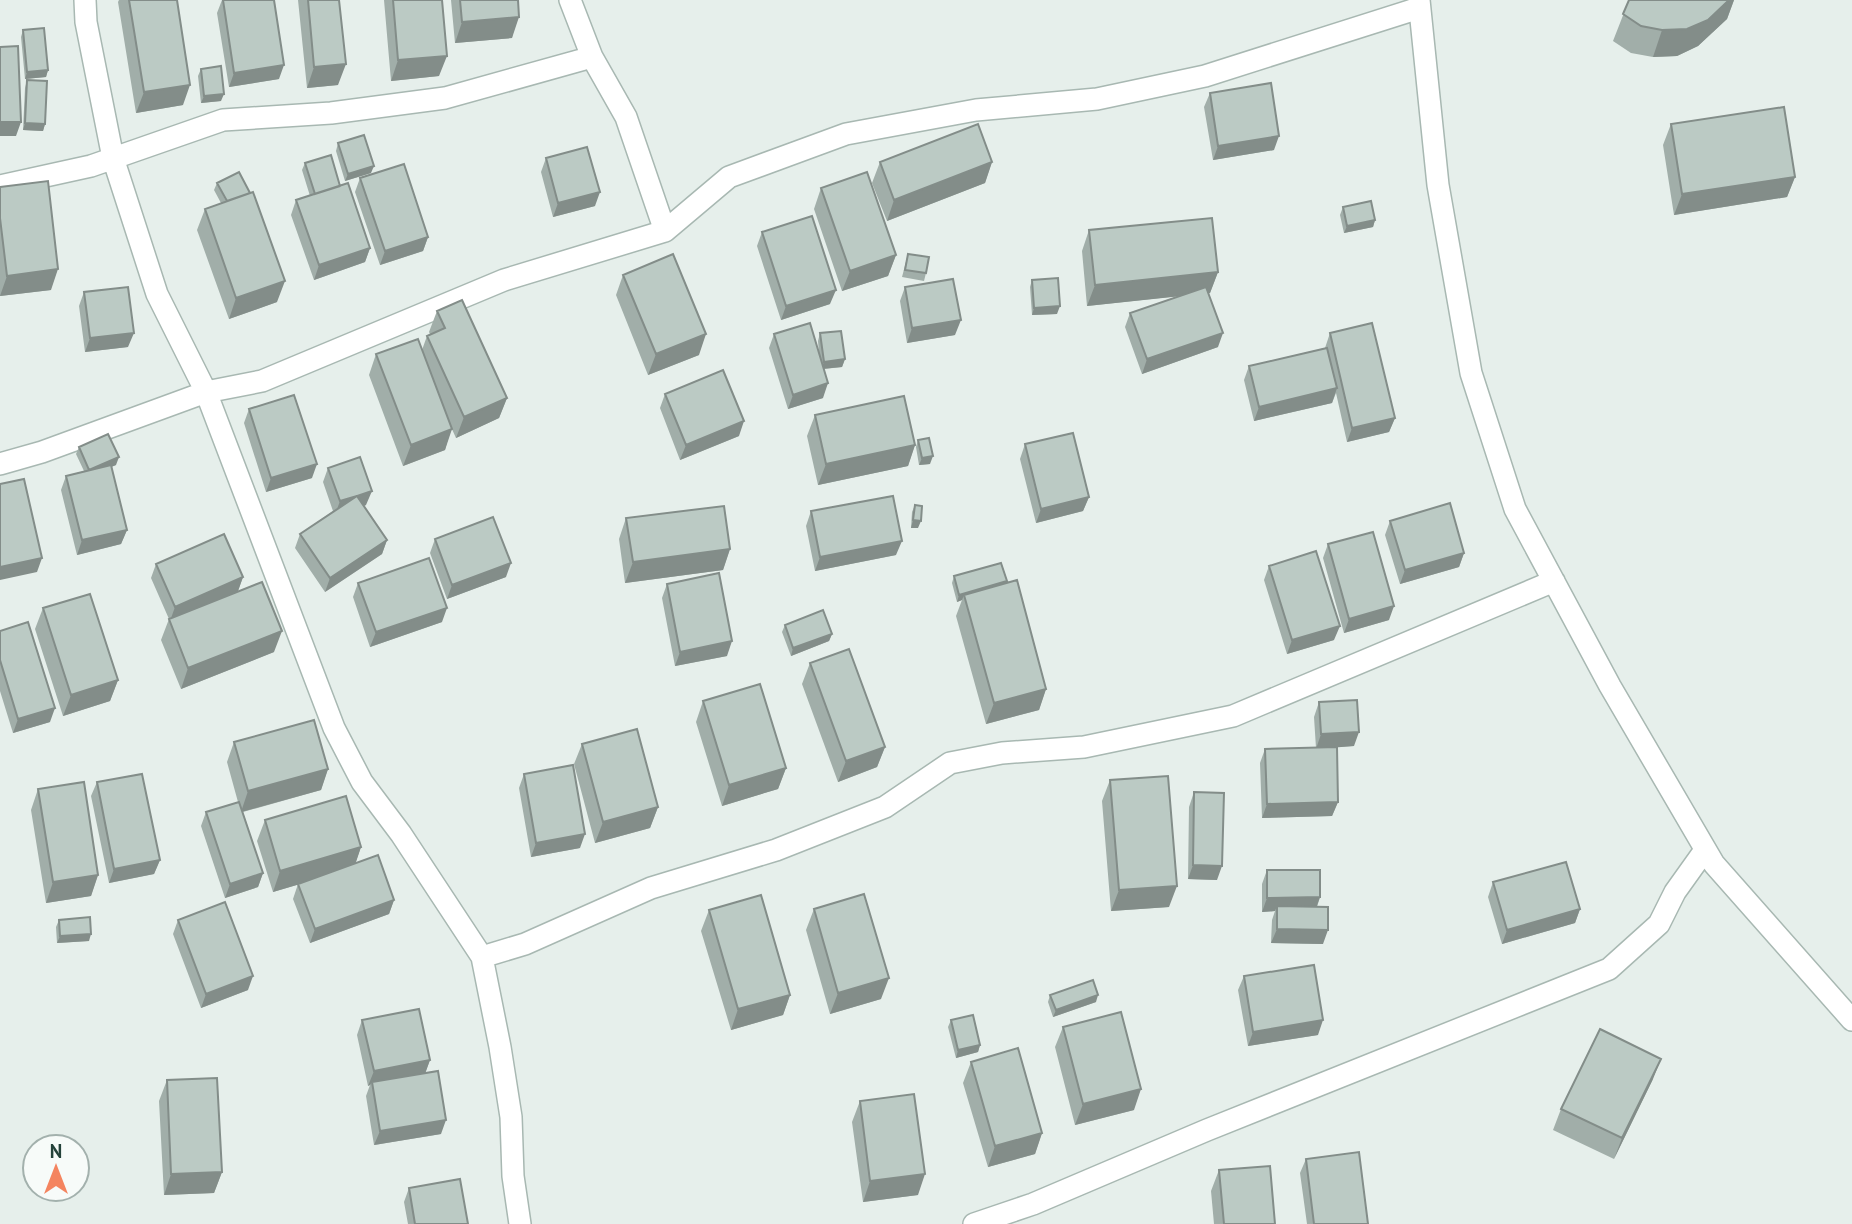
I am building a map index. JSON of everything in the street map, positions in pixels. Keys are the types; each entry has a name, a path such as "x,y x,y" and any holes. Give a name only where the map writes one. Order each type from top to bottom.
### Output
{"street":[{"path":"85,0 86,22 113,158 157,294 206,393 334,728 362,782 401,834 482,957 511,1117 513,1177 520,1224"},
{"path":"570,0 592,57 626,117 665,231"},
{"path":"0,464 42,452 206,393 262,381 504,280 665,231 729,177 846,134 976,110 1097,99 1191,79 1419,4 1438,185 1471,373 1515,509 1610,686 1714,864 1852,1020"},
{"path":"0,186 91,166 223,120 331,113 445,98 592,57"},
{"path":"482,957 525,944 651,888 776,850 885,807 950,763 1002,753 1084,747 1233,716 1554,582"},
{"path":"974,1224 1033,1204 1208,1130 1609,969 1659,925 1675,892 1706,850"}],"building":[{"path":"129,0 177,0 190,85 144,92"},
{"path":"223,0 274,0 284,65 234,73"},
{"path":"308,0 339,0 346,64 314,67"},
{"path":"393,0 442,0 447,56 398,60"},
{"path":"460,0 518,0 519,17 462,22"},
{"path":"1629,0 1729,0 1708,20 1687,29 1662,30 1641,26 1623,14"},
{"path":"44,28 48,70 27,72 23,30"},
{"path":"18,46 21,122 0,122 0,47"},
{"path":"221,66 224,94 204,96 201,69"},
{"path":"27,80 47,81 45,124 25,123"},
{"path":"1271,83 1279,136 1218,146 1210,93"},
{"path":"1784,107 1795,177 1682,194 1671,124"},
{"path":"978,124 992,162 894,200 880,162"},
{"path":"364,135 374,166 348,174 338,143"},
{"path":"587,147 600,192 558,203 546,158"},
{"path":"331,155 340,186 315,194 305,163"},
{"path":"404,164 428,237 385,251 360,178"},
{"path":"239,172 250,193 227,201 217,183"},
{"path":"867,172 896,255 850,271 821,188"},
{"path":"48,181 58,269 7,276 0,218 0,187"},
{"path":"348,183 370,248 319,265 296,200"},
{"path":"253,192 285,281 236,298 205,209"},
{"path":"1371,201 1375,220 1347,226 1343,207"},
{"path":"812,216 836,290 786,306 762,232"},
{"path":"1212,218 1218,272 1095,285 1089,230"},
{"path":"673,254 706,334 656,354 623,275"},
{"path":"908,254 929,257 926,273 905,270"},
{"path":"1058,278 1060,306 1034,308 1032,280"},
{"path":"953,279 961,320 912,328 905,287"},
{"path":"128,287 134,333 90,338 84,292"},
{"path":"1206,287 1223,333 1147,359 1130,313"},
{"path":"462,300 507,398 464,417 427,336 445,328 437,311"},
{"path":"810,323 828,383 793,395 774,334"},
{"path":"1372,323 1395,418 1352,428 1330,333"},
{"path":"841,331 845,359 824,362 820,333"},
{"path":"418,339 452,429 411,445 376,354"},
{"path":"1327,348 1337,388 1259,407 1249,366"},
{"path":"723,370 744,421 686,445 665,394"},
{"path":"294,395 317,464 271,478 249,409"},
{"path":"904,396 915,445 826,464 815,415"},
{"path":"1073,433 1089,497 1041,509 1025,444"},
{"path":"108,434 119,457 89,470 79,447"},
{"path":"929,438 933,456 922,458 918,440"},
{"path":"360,457 372,491 340,501 328,468"},
{"path":"111,465 127,530 82,540 66,476"},
{"path":"24,479 42,558 0,567 0,484"},
{"path":"357,496 387,540 330,578 300,534"},
{"path":"893,496 902,541 820,557 811,511"},
{"path":"1450,503 1464,553 1405,570 1390,521"},
{"path":"915,505 922,506 921,521 913,520"},
{"path":"724,506 730,549 633,562 626,518"},
{"path":"493,517 511,563 452,585 435,539"},
{"path":"1373,532 1394,606 1349,619 1328,544"},
{"path":"224,534 243,577 175,607 156,564"},
{"path":"1316,551 1340,626 1292,640 1269,566"},
{"path":"429,558 447,608 376,632 358,583"},
{"path":"1001,563 1007,581 959,595 954,576"},
{"path":"719,573 732,641 680,652 667,584"},
{"path":"1017,580 1046,689 994,703 964,595"},
{"path":"262,582 282,631 188,668 169,619"},
{"path":"90,594 118,680 71,695 43,608"},
{"path":"823,610 832,634 793,648 785,625"},
{"path":"28,622 55,708 18,719 0,660 0,631"},
{"path":"849,649 885,747 846,761 810,663"},
{"path":"760,684 786,768 729,785 703,701"},
{"path":"1357,700 1359,732 1321,734 1319,702"},
{"path":"314,720 328,769 248,791 234,742"},
{"path":"637,729 658,807 603,822 582,744"},
{"path":"1337,747 1338,802 1267,804 1265,749"},
{"path":"573,765 585,834 536,843 524,774"},
{"path":"142,774 160,860 114,869 97,782"},
{"path":"1168,776 1177,886 1119,890 1110,780"},
{"path":"84,782 98,875 53,882 38,789"},
{"path":"1194,792 1224,793 1222,866 1193,865"},
{"path":"346,796 361,847 280,871 265,820"},
{"path":"239,802 263,873 230,884 206,812"},
{"path":"378,855 394,900 315,929 298,884"},
{"path":"1566,862 1580,909 1507,930 1493,882"},
{"path":"1267,870 1320,870 1320,897 1267,898"},
{"path":"864,894 889,978 838,993 814,909"},
{"path":"761,895 790,995 738,1009 709,910"},
{"path":"225,902 253,976 206,994 178,920"},
{"path":"1277,906 1328,907 1328,930 1277,929"},
{"path":"90,917 91,934 60,936 59,920"},
{"path":"1314,965 1323,1020 1253,1032 1244,976"},
{"path":"1093,980 1098,995 1056,1010 1050,995"},
{"path":"419,1009 430,1060 374,1071 362,1020"},
{"path":"1121,1012 1141,1089 1083,1104 1063,1027"},
{"path":"973,1015 980,1045 958,1050 951,1020"},
{"path":"1600,1029 1661,1059 1622,1138 1561,1109"},
{"path":"1018,1048 1042,1133 995,1146 971,1062"},
{"path":"438,1071 446,1120 380,1131 372,1082"},
{"path":"217,1078 222,1172 171,1174 167,1080"},
{"path":"914,1094 925,1174 870,1181 860,1101"},
{"path":"1359,1152 1368,1224 1314,1224 1306,1159"},
{"path":"1270,1166 1275,1224 1224,1224 1219,1170"},
{"path":"460,1179 468,1224 415,1224 409,1188"}]}
